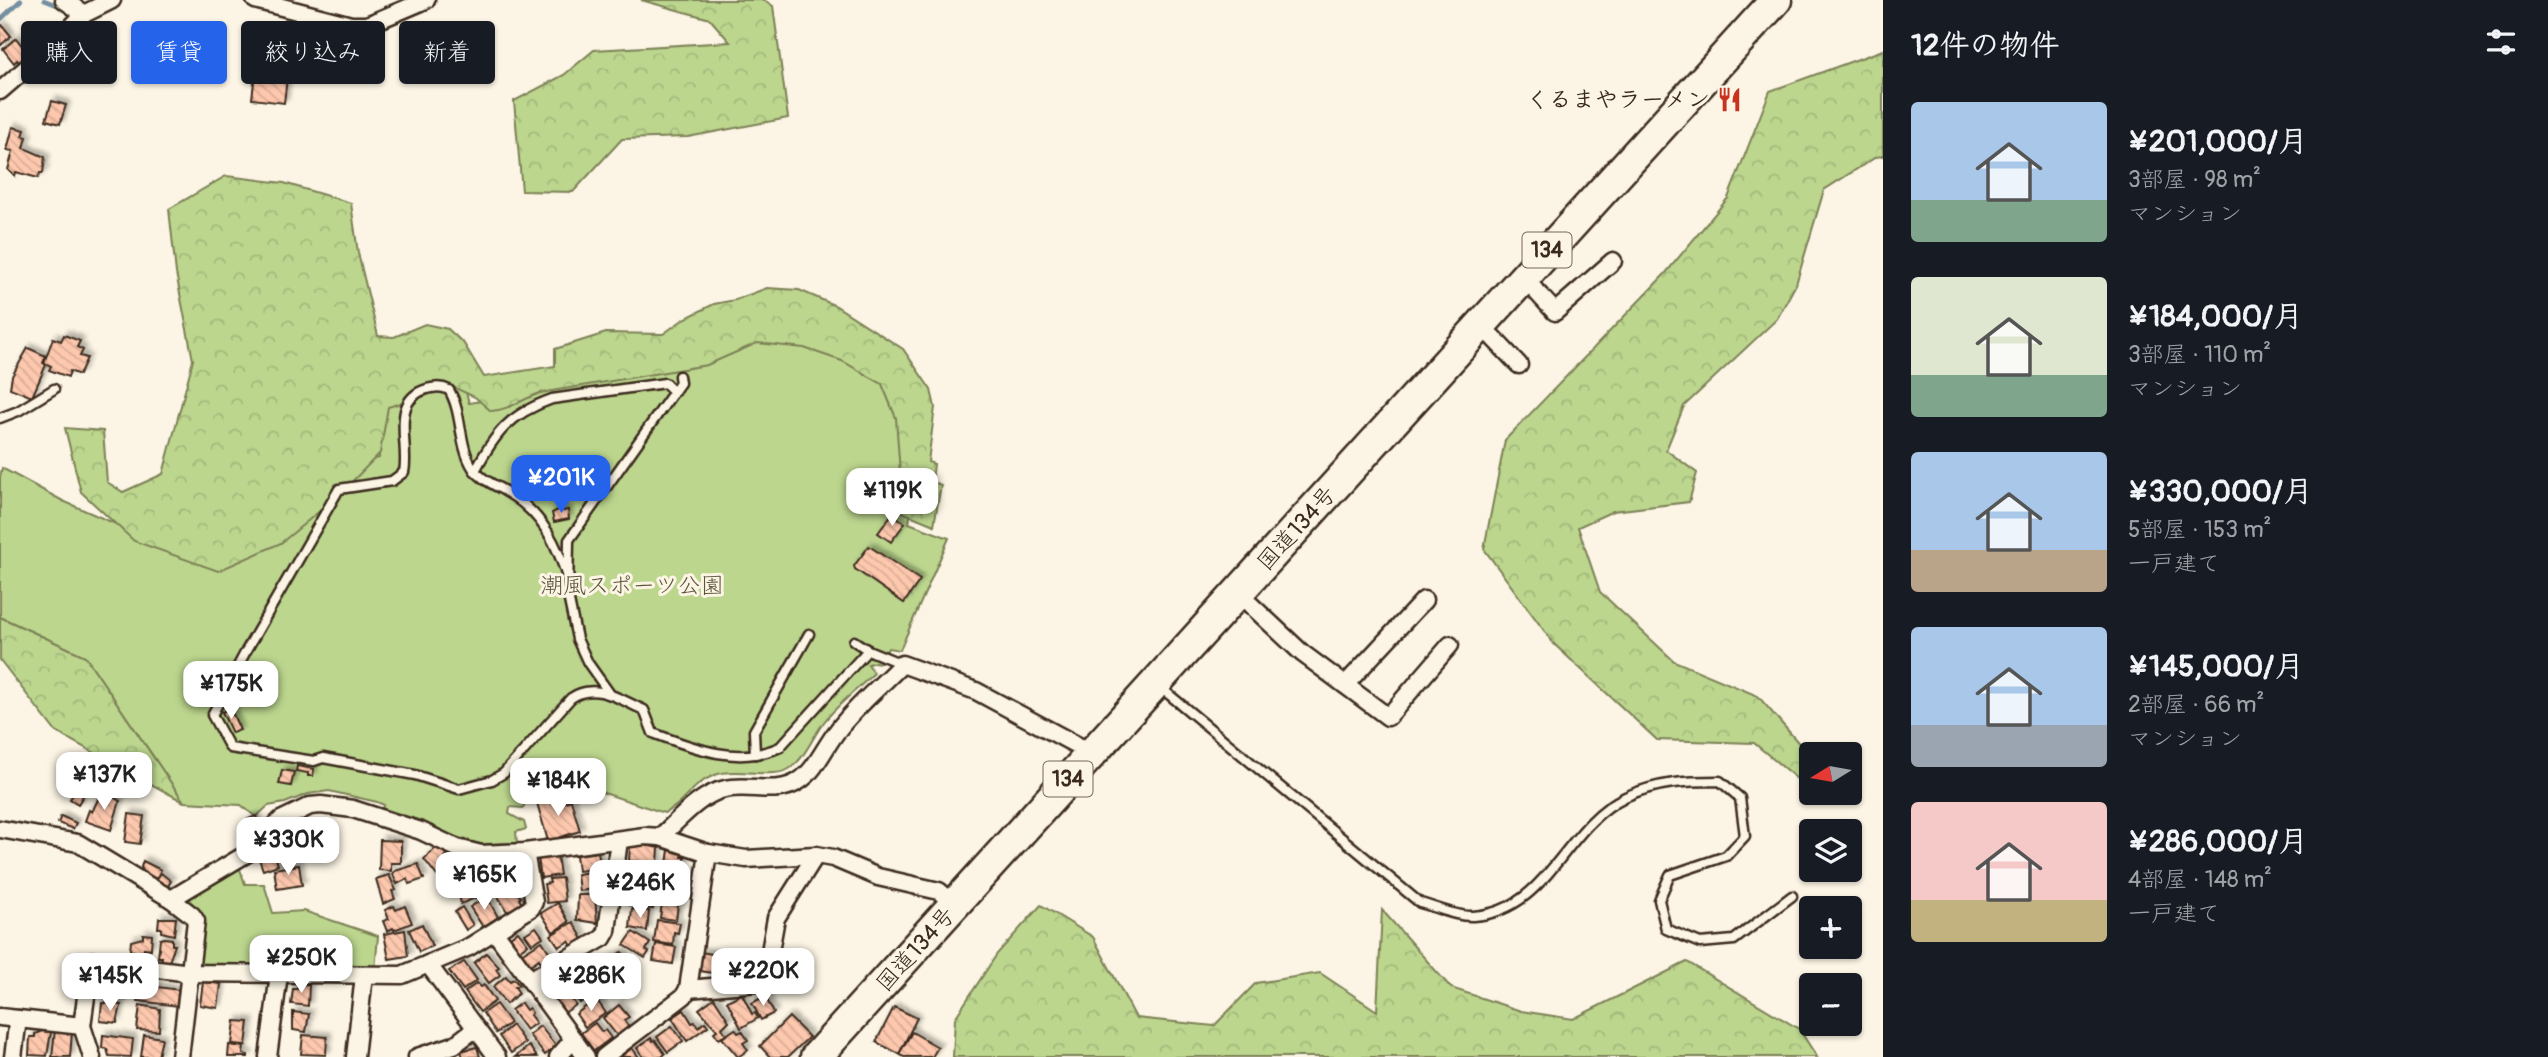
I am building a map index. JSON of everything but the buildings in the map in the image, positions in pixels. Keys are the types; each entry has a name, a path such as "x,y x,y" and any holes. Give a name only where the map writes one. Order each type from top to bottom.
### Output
{"highway":[{"name":"国道134号","path":"817,1057 1089,754 1776,0"}],"street":[{"path":"64,0 81,7 112,0"},
{"path":"255,0 351,25 367,25 426,0"},
{"path":"0,91 60,39 81,7"},
{"path":"1523,277 1555,312 1613,261"},
{"path":"1480,324 1519,365"},
{"path":"1237,592 1302,653 1388,717 1450,645"},
{"path":"1345,685 1424,600"},
{"path":"660,837 713,793 724,789 777,788 798,782 807,774 848,717 902,664 976,691 1084,748 1089,754"},
{"path":"171,899 248,853 281,820 310,806 321,805 353,809 421,831 457,848 481,854 525,852 660,837 708,853 759,860 816,855 878,877 939,891 955,905"},
{"path":"0,829 78,843 171,899 192,915 196,921 180,1057"},
{"path":"530,980 603,939 607,931 619,840"},
{"path":"92,1057 82,1026 91,961 191,973 402,975 469,947 531,908 534,902 525,852"},
{"path":"604,1057 684,996 688,989 708,853"},
{"path":"688,989 757,983 766,974 776,918 816,855"},
{"path":"495,932 586,1057"},
{"path":"428,964 497,1057"},
{"path":"268,1057 279,974"},
{"path":"355,1057 364,975"},
{"path":"0,1017 82,1026"},
{"path":"13,1057 18,1019"},
{"path":"417,1057 454,1045 475,1029"},
{"path":"558,1057 573,1040"}],"lane":[{"path":"568,581 569,540 680,383 679,376"},
{"path":"475,471 500,431 518,414 538,404 552,399 665,383 673,391"},
{"path":"612,696 588,663 577,639 568,581 554,540 519,501 475,471 466,452 449,390 443,387 416,393 404,410 407,458 404,472 392,481 339,489 213,712 230,748 314,761 323,758 415,775 459,789 492,780 504,773 575,695 593,690 644,710 653,733 715,754 755,754 780,747 868,650"},
{"path":"0,418 18,411 54,389"},
{"path":"755,754 754,731 809,634"},
{"path":"854,641 902,664"},
{"path":"1154,683 1420,903 1471,916 1511,907 1552,871 1588,823 1624,797 1675,781 1720,781 1740,798 1745,836 1726,856 1670,875 1659,900 1666,929 1700,943 1734,940 1792,896"}],"green space":[{"path":"641,0 764,0 773,6 788,118 688,137 622,139 573,192 522,191 514,101 564,75 594,50 730,42 710,19"},
{"path":"1883,50 1883,156 1876,157 1824,190 1796,284 1777,319 1684,406 1666,450 1697,473 1689,502 1613,511 1578,527 1600,592 1674,661 1758,696 1799,743 1797,779 1754,743 1657,740 1554,644 1484,549 1505,440 1665,274 1728,198 1770,91"},
{"path":"226,176 284,183 351,203 358,253 378,336 394,337 425,324 448,329 464,344 484,377 555,366 555,349 606,333 663,334 684,319 714,304 735,300 767,288 799,290 836,306 903,349 931,390 935,407 928,462 934,464 932,482 941,485 934,525 890,507 900,473 896,418 882,384 842,361 804,348 757,343 707,365 540,393 498,410 491,411 475,397 453,387 388,407 380,453 339,495 281,543 218,571 134,541 81,492 65,428 103,431 107,482 123,492 163,474 193,360 176,273 169,209"},
{"name":"潮風スポーツ公園","path":"808,329 893,386 918,465 909,523 949,538 900,650 888,648 880,663 868,664 874,673 830,715 795,765 782,772 734,772 715,775 700,783 677,805 664,813 574,783 530,792 523,808 510,807 509,814 524,822 526,829 516,832 517,843 480,844 381,810 384,805 377,802 329,791 308,794 268,806 256,817 241,805 184,802 85,656 0,617 2,468 63,501 157,542 309,475 379,458 377,373 457,358 469,403 675,368 699,354"},
{"path":"0,617 85,656 184,802 56,732 0,660"},
{"path":"239,866 245,884 264,884 273,913 304,911 378,936 375,970 198,968 204,918 190,904 191,894"},
{"path":"1041,905 1093,937 1136,1018 1214,1026 1256,983 1320,973 1377,1011 1382,910 1451,988 1521,1011 1573,1019 1687,962 1799,1029 1799,1036 1804,1036 1817,1057 953,1057 955,1018 997,954"}],"waterway":[{"path":"0,20 21,0"},
{"path":"44,0 64,8"}],"place":[{"name":"くるまやラーメン","path":"1730,99"}]}
